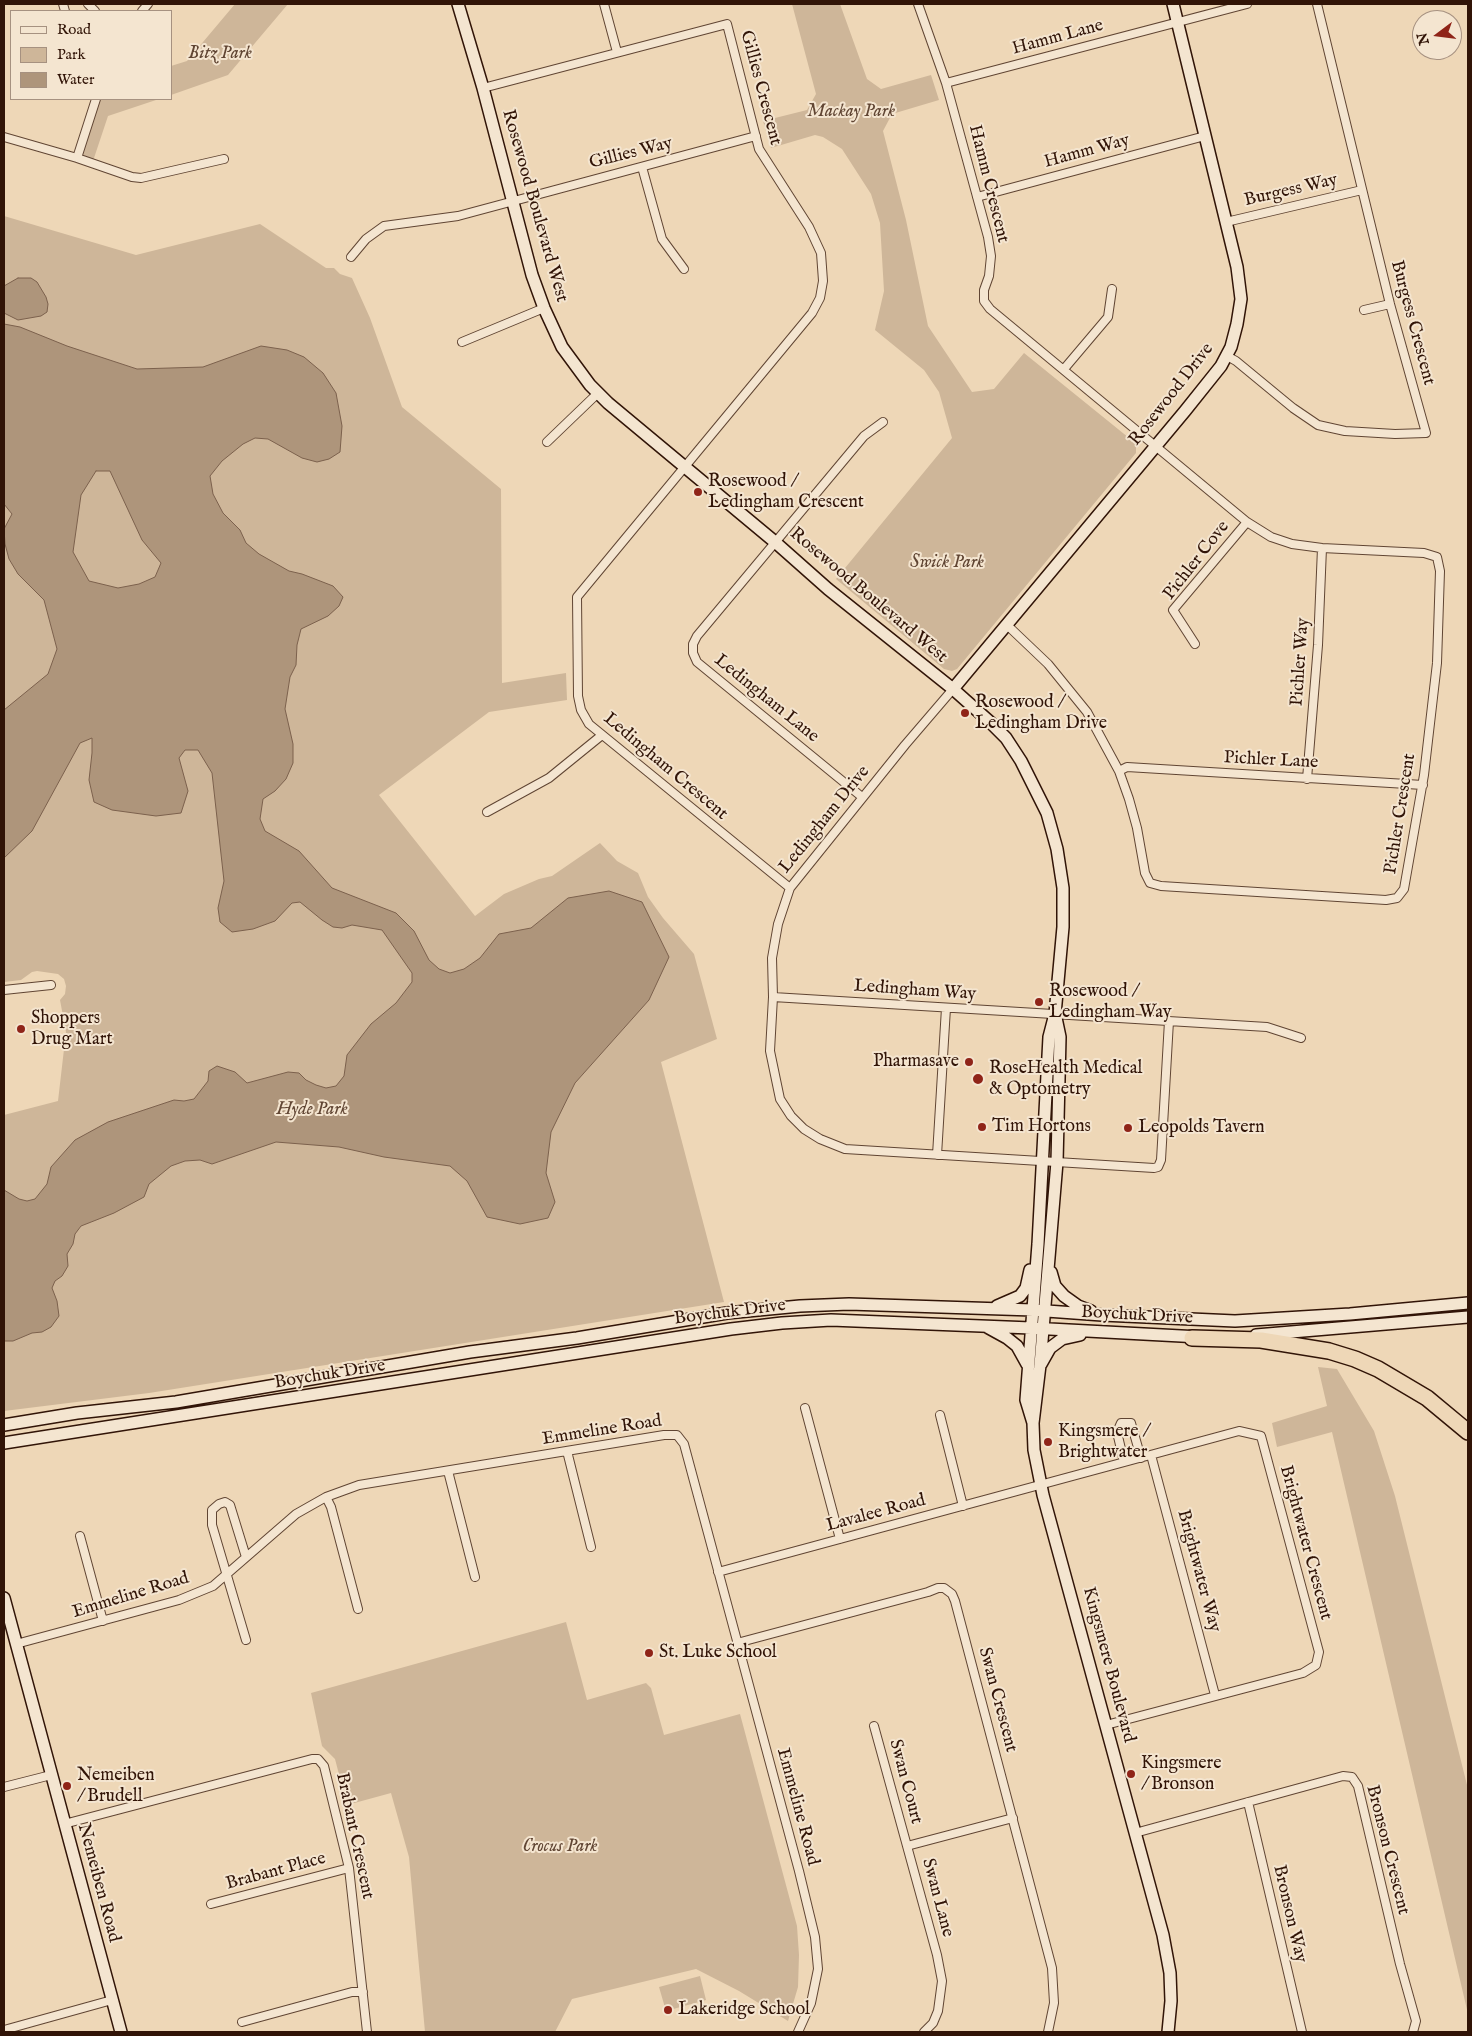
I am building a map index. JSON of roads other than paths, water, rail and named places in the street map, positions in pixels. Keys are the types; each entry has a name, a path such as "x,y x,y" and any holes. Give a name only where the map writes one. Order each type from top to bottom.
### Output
{"highway":[{"path":"1192,1338 1261,1340 1329,1351 1355,1359 1378,1369 1427,1398 1468,1432"}],"street":[{"name":"Rosewood Boulevard West","path":"458,4 532,275 544,308 562,347 598,393 828,589 953,689 1006,738 1035,786 1047,813 1057,849 1063,888 1063,927 1055,1014 1049,1037 1033,1310"},
{"path":"604,4 617,52"},
{"name":"Hamm Crescent","path":"918,4 946,83 991,256 989,276 984,290 984,301 990,309 1155,446"},
{"name":"Rosewood Drive","path":"953,689 1221,366 1231,348 1238,324 1241,299 1237,267 1173,4"},
{"path":"1178,22 1247,4"},
{"name":"Burgess Crescent","path":"1227,356 1293,408 1318,425 1345,431 1395,434 1426,433 1390,304 1317,4"},
{"name":"Hamm Lane","path":"946,83 1178,22"},
{"name":"Gillies Crescent","path":"482,88 727,24 756,136 764,159 809,227 821,253 823,281 820,298 812,313 685,468"},
{"path":"77,158 96,100"},
{"name":"Gillies Way","path":"351,257 366,239 384,226 458,216 756,136"},
{"name":"Hamm Way","path":"977,197 1205,136"},
{"path":"4,137 77,158 132,177 141,178 224,159"},
{"path":"642,168 662,240 684,269"},
{"name":"Burgess Way","path":"1226,222 1362,190"},
{"path":"1064,370 1108,317 1112,289"},
{"path":"1364,310 1390,304"},
{"path":"462,342 544,308"},
{"path":"547,442 598,393"},
{"name":"Ledingham Lane","path":"862,797 697,662 693,653 693,644 697,636 864,436 883,422"},
{"name":"Pichler Crescent","path":"1008,625 1048,664 1087,712 1119,770 1137,828 1145,874 1150,884 1386,900 1398,898 1404,889 1422,785 1437,663 1440,571 1437,557 1424,553 1322,548 1292,544 1271,537 1247,522 1155,446"},
{"name":"Ledingham Crescent","path":"685,468 577,597 576,672 580,705 589,724 790,888"},
{"name":"Pichler Cove","path":"1195,644 1173,610 1247,522"},
{"name":"Pichler Way","path":"1307,778 1318,645 1322,548"},
{"name":"Ledingham Drive","path":"953,689 862,797 790,888 778,924 772,958 773,997 770,1051 774,1078 780,1099 791,1116 820,1139 845,1149 1042,1162 1158,1167 1162,1149 1169,1021"},
{"path":"487,812 549,778 602,735"},
{"name":"Pichler Lane","path":"1119,770 1127,767 1422,785"},
{"path":"4,990 51,985"},
{"name":"Ledingham Way","path":"773,997 1267,1027 1300,1038"},
{"path":"937,1155 946,1008"},
{"name":"Rosewood Boulevard West","path":"1037,1328 1045,1311 1057,1162 1060,1037 1055,1014"},
{"path":"987,1308 1009,1302 1020,1296 1026,1288 1038,1244"},
{"path":"1048,1264 1055,1286 1064,1296 1078,1306 1102,1316"},
{"name":"Boychuk Drive","path":"4,1425 77,1413 176,1402 470,1352 577,1338 727,1313 800,1306 849,1304 987,1308 1102,1316 1235,1321 1350,1314 1468,1303"},
{"name":"Kingsmere Boulevard","path":"1033,1310 1037,1328 1040,1365 1033,1423 1034,1450 1041,1484 1163,1935 1170,1973 1171,2001 1168,2032"},
{"name":"Boychuk Drive","path":"6,1444 731,1329 782,1323 831,1320 1037,1328 1192,1338 1271,1334 1468,1317"},
{"path":"986,1326 1017,1346 1028,1366"},
{"name":"Kingsmere Boulevard","path":"1033,1423 1026,1400 1028,1366 1037,1328"},
{"path":"1040,1365 1050,1348 1062,1339 1075,1335 1103,1332"},
{"path":"805,1408 840,1539"},
{"path":"940,1415 963,1506"},
{"path":"1124,1462 1117,1432 1121,1423 1130,1423 1141,1458"},
{"name":"Brightwater Crescent","path":"1041,1484 1239,1431 1260,1436 1314,1633 1319,1652 1316,1665 1303,1673 1106,1725"},
{"name":"Emmeline Road","path":"16,1644 179,1600 213,1586 296,1514 326,1497 359,1485 664,1435 677,1435 684,1444 800,1871 815,1937 818,1969 811,2003 798,2032"},
{"path":"567,1451 592,1547"},
{"name":"Brightwater Way","path":"1151,1455 1215,1695"},
{"path":"448,1471 475,1577"},
{"name":"Lavalee Road","path":"718,1572 1041,1484"},
{"path":"326,1497 331,1507 358,1609"},
{"path":"246,1557 233,1510 226,1502 219,1504 212,1510 211,1516 226,1575 246,1640"},
{"path":"80,1536 103,1621"},
{"name":"Swan Crescent","path":"737,1643 938,1588 944,1588 952,1594 956,1601 1052,1968 1054,2003 1048,2032"},
{"name":"Nemeiben Road","path":"4,1598 121,2032"},
{"name":"Swan Court","path":"874,1726 907,1846"},
{"name":"Brabant Crescent","path":"64,1824 312,1759 318,1760 324,1766 349,1868 367,2032"},
{"path":"4,1787 51,1775"},
{"name":"Bronson Crescent","path":"1135,1833 1343,1776 1352,1777 1358,1786 1400,1964 1416,2021 1413,2032"},
{"name":"Bronson Way","path":"1248,1802 1302,2032"},
{"name":"Swan Lane","path":"924,2032 933,2023 938,2011 942,1981 937,1955 907,1846 1013,1818"},
{"name":"Brabant Place","path":"211,1904 349,1868"},
{"path":"242,2022 352,1992 363,1992"},
{"path":"4,2030 112,2000"}],"water":[{"path":"18,278 31,278 37,282 46,297 48,304 47,312 41,316 18,320 4,313 4,286"},
{"path":"4,324 20,327 67,346 137,369 203,367 261,346 287,350 304,357 323,373 336,393 342,426 340,452 329,459 317,462 302,458 268,439 255,438 243,444 222,461 210,476 213,494 223,513 240,530 246,543 259,554 289,571 333,586 343,597 339,606 328,616 301,629 297,645 296,665 290,677 285,709 293,744 293,763 286,779 275,791 263,799 260,819 265,831 299,851 332,888 396,913 414,931 429,960 439,969 450,973 464,969 480,958 499,934 531,928 568,898 609,891 642,902 669,957 649,1000 575,1083 551,1132 546,1173 555,1202 548,1218 520,1224 487,1217 467,1181 450,1166 384,1157 339,1147 276,1142 212,1164 200,1160 185,1161 171,1166 149,1184 144,1197 114,1213 81,1226 75,1234 73,1244 67,1254 68,1266 62,1276 55,1281 52,1288 57,1301 59,1316 51,1327 42,1332 32,1333 13,1341 4,1341 4,1190 19,1199 27,1201 35,1199 47,1184 51,1167 75,1140 108,1122 174,1100 194,1099 208,1081 209,1071 217,1066 235,1072 247,1083 288,1072 299,1073 306,1080 326,1088 336,1086 344,1076 347,1055 371,1024 396,1003 412,982 412,973 382,930 352,925 342,928 333,927 300,902 292,903 275,921 253,929 232,932 220,922 218,908 224,881 212,773 198,750 185,750 179,758 188,791 181,813 156,816 112,810 94,802 89,780 92,738 80,743 32,831 4,858 4,710 48,674 57,649 44,600 18,574 9,559 4,529 12,514 4,504","holes":["96,471 110,471 142,540 161,563 155,577 139,584 118,588 89,581 73,552 81,495"]}],"place":[{"name":"Rosewood / Ledingham Crescent","path":"698,492"},
{"name":"Rosewood / Ledingham Drive","path":"965,713"},
{"name":"Rosewood / Ledingham Way","path":"1039,1002"},
{"name":"Shoppers Drug Mart","path":"21,1029"},
{"name":"Pharmasave","path":"969,1062"},
{"name":"RoseHealth Medical & Optometry","path":"978,1079"},
{"name":"Tim Hortons","path":"982,1127"},
{"name":"Leopolds Tavern","path":"1128,1128"},
{"name":"Kingsmere / Brightwater","path":"1048,1442"},
{"name":"St. Luke School","path":"649,1653"},
{"name":"Kingsmere / Bronson","path":"1131,1774"},
{"name":"Nemeiben / Brudell","path":"67,1786"},
{"name":"Lakeridge School","path":"668,2010"}],"park label":[{"name":"Bitz Park","path":"220,54"},
{"name":"Mackay Park","path":"851,112"},
{"name":"Swick Park","path":"947,563"},
{"name":"Hyde Park","path":"312,1110"},
{"name":"Crocus Park","path":"560,1847"}]}
